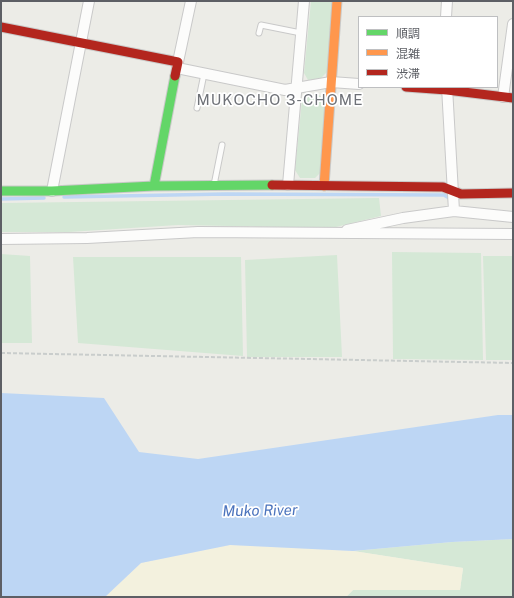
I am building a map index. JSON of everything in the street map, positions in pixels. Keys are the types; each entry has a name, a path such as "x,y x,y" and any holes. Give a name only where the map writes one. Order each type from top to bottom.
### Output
{"street":[{"path":"52,191 89,1"},
{"path":"154,186 191,1"},
{"path":"288,185 304,1"},
{"path":"324,186 337,1"},
{"path":"446,16 447,1"},
{"path":"1,27 178,65 204,74 285,90 331,82 358,84"},
{"path":"454,211 447,88 508,98 513,27"},
{"path":"1,191 52,191 154,186 288,185 443,187 461,194 513,193"},
{"path":"333,234 403,218 454,211 513,217"},
{"path":"1,239 87,238 198,232 513,234"}],"lane":[{"path":"259,33 261,25 301,33"},
{"path":"198,108 204,74"},
{"path":"214,186 222,145"}],"path":[{"path":"1,353 513,363"}],"green space":[{"path":"311,1 332,1 327,72 321,78 308,80 304,73"},
{"path":"307,95 319,95 325,100 320,173 315,178 300,178 295,170 302,100"},
{"path":"379,198 381,216 332,228 178,225 69,232 1,232 1,203"},
{"path":"392,252 481,253 483,360 393,359"},
{"path":"1,254 30,256 32,343 1,343"},
{"path":"337,255 342,357 247,357 245,260"},
{"path":"483,256 513,256 513,360 486,360"},
{"path":"73,257 241,257 243,356 78,343"},
{"path":"513,539 513,597 346,597 353,590 460,590 463,568 353,551 452,542"}],"sand":[{"path":"230,545 353,551 463,568 460,590 353,590 346,597 105,597 141,563"}],"water":[{"name":"Muko River","path":"1,393 104,398 139,452 198,459 498,415 513,415 513,539 452,542 353,551 230,545 141,563 105,597 1,597"}],"waterway":[{"path":"64,197 226,194 444,195 449,198"},
{"path":"1,199 44,198"}],"traffic: fast":[{"path":"154,186 175,76"},
{"path":"1,191 52,191 154,186 272,185"}],"traffic: slow":[{"path":"324,186 337,1"}],"traffic: jam":[{"path":"1,27 178,62 175,76"},
{"path":"420,88 513,98"},
{"path":"272,185 443,187 461,194 513,193"}],"district":[{"name":"MUKOCHO 3-CHOME","path":"280,100"}]}
